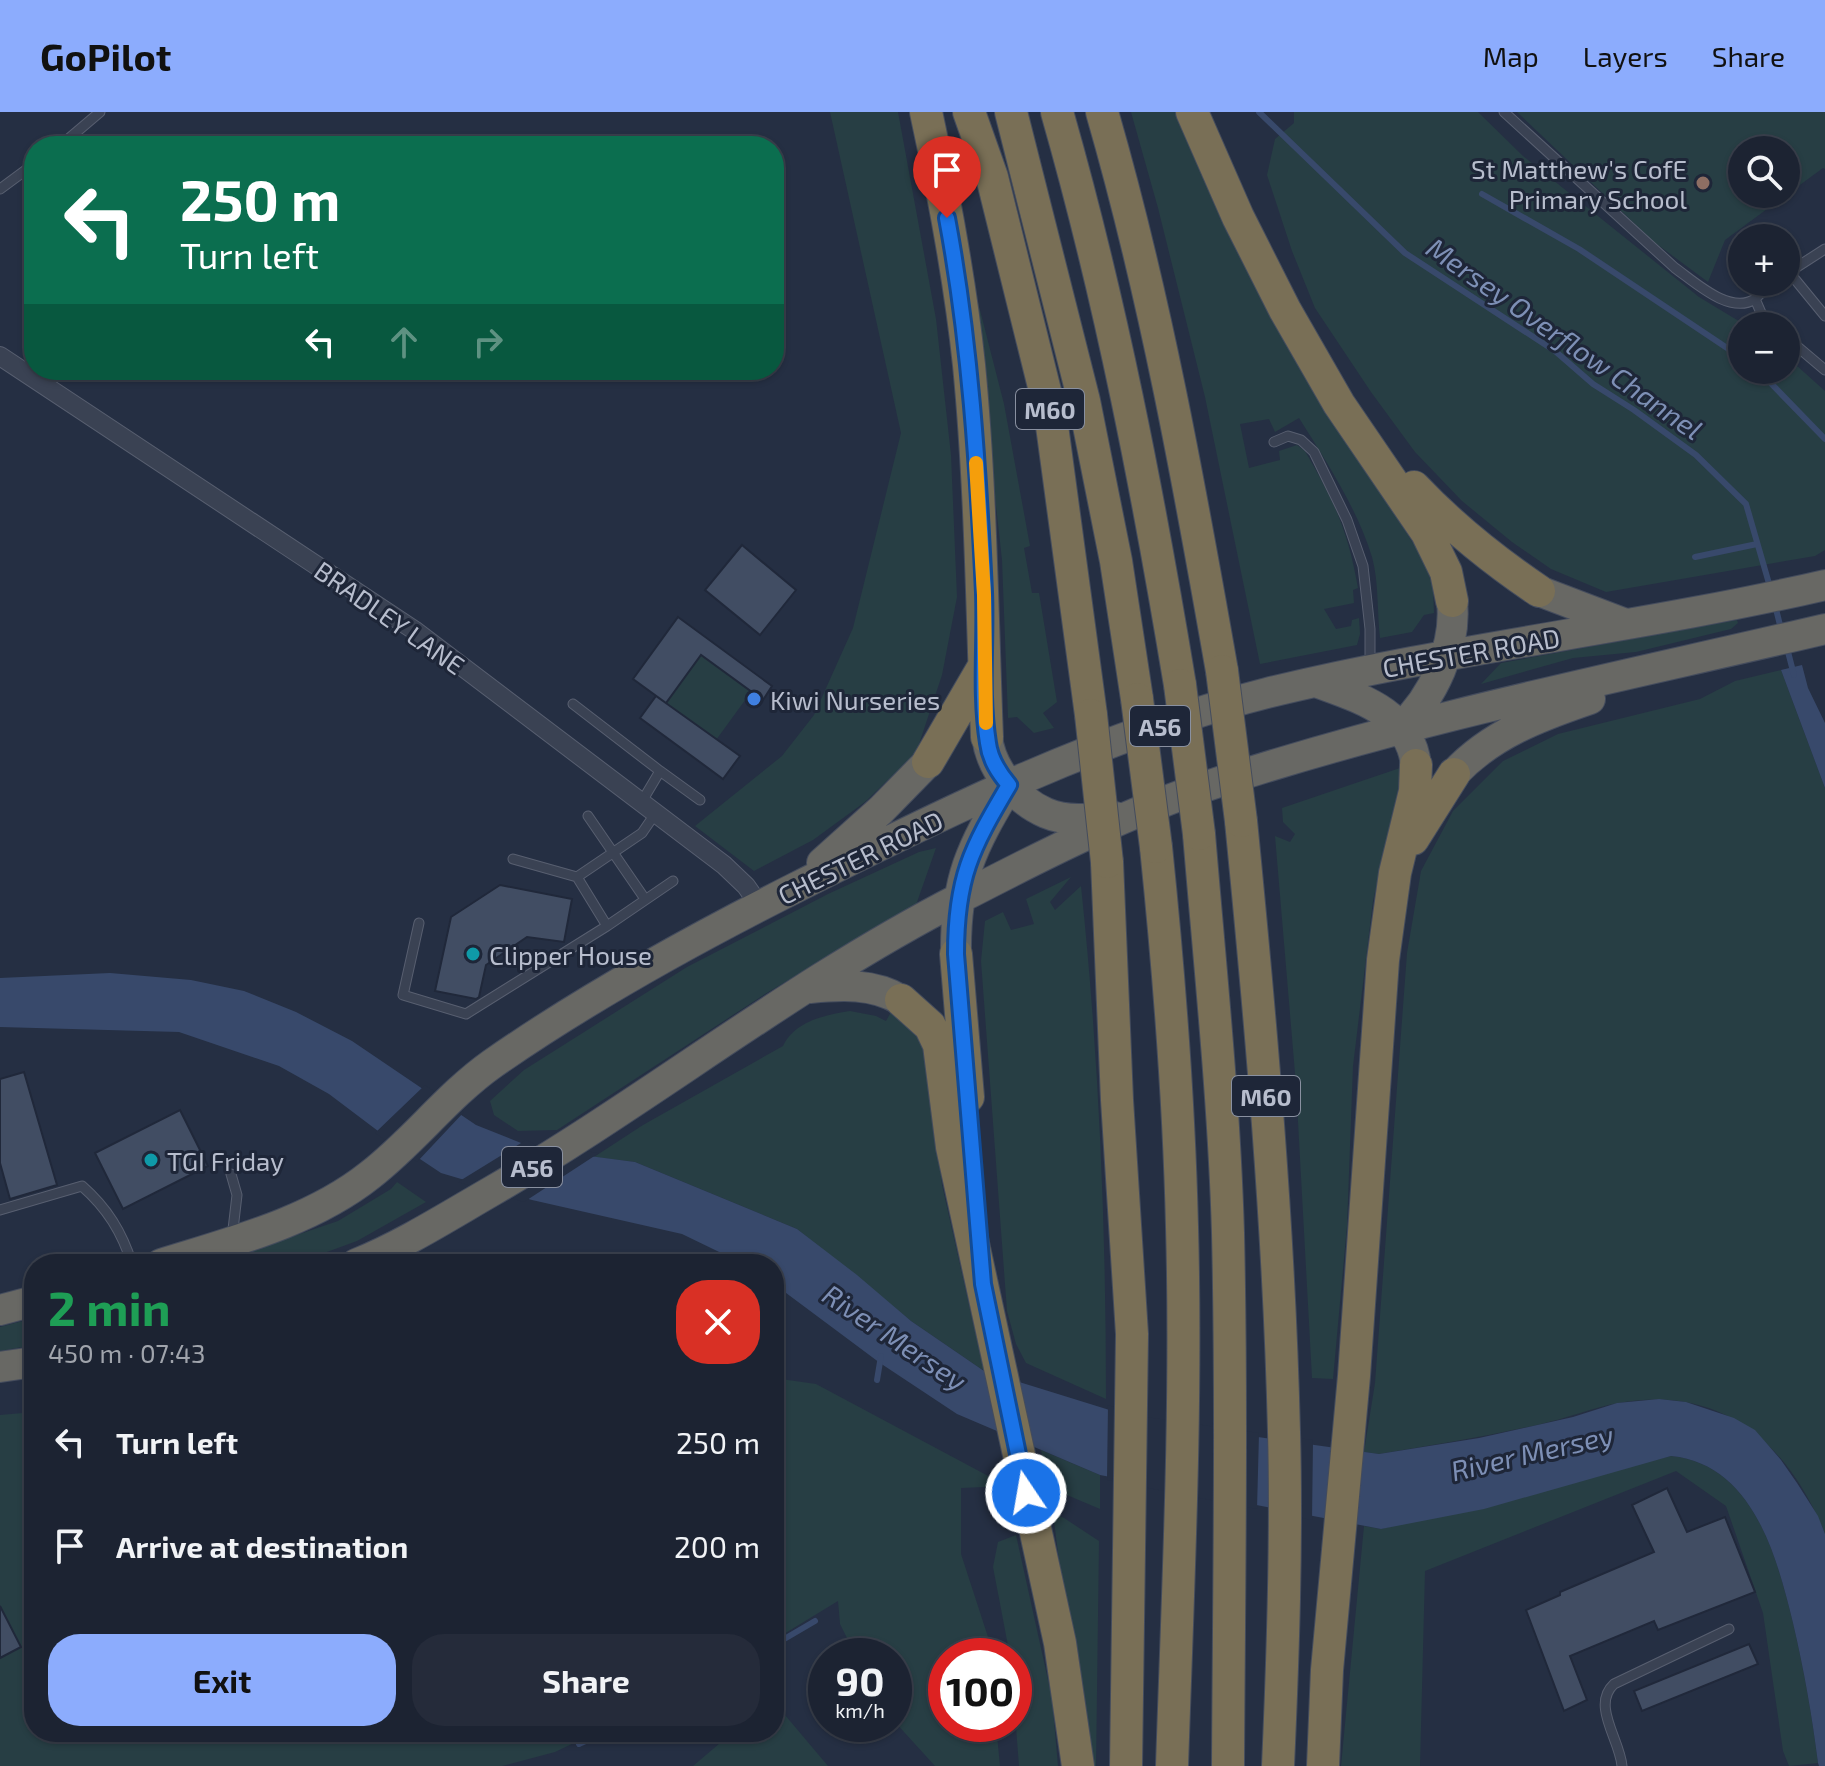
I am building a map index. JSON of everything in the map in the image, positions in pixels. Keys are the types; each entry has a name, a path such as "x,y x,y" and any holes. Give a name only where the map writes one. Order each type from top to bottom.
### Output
{"highway":[{"path":"926,112 958,276 969,366 984,595 987,737 998,772 1009,785 969,857 958,899 956,954 985,1299"},
{"name":"M60","path":"969,112 992,177 1050,411 1091,715 1107,862 1118,1116 1132,1334 1126,1766"},
{"name":"M60","path":"1011,112 1084,401 1116,561 1137,699 1169,971 1182,1227 1183,1347 1172,1766"},
{"name":"M60","path":"1057,112 1098,266 1156,537 1180,685 1199,834 1221,1101 1228,1230 1228,1766"},
{"name":"M60","path":"1102,112 1157,327 1191,495 1222,671 1241,821 1262,1031 1282,1372 1284,1600 1278,1766"},
{"path":"1192,112 1238,217 1285,310 1339,404 1427,533 1446,572 1454,618 1444,656 1430,694 1417,713 1400,728"},
{"path":"1285,310 1358,418 1393,464 1439,514 1488,556 1539,591 1625,624"},
{"name":"CHESTER ROAD","path":"200,1254 219,1249 338,1197 378,1169 450,1097 505,1056 631,977 794,888 1009,785 1169,722 1264,694 1370,670 1731,605 1823,584"},
{"name":"CHESTER ROAD","path":"376,1254 433,1225 536,1165 808,988 958,899 1129,816 1216,783 1400,728 1479,707 1825,629"},
{"path":"1395,873 1454,774 1493,741 1522,724 1744,648"},
{"path":"794,888 881,810 928,762 984,666"},
{"path":"1316,682 1385,712 1410,742 1416,765 1415,791 1395,873 1383,960 1354,1376 1327,1670 1323,1766"},
{"name":"A56","path":"1009,785 1046,813 1089,819 1129,816"},
{"path":"808,988 843,985 872,988 901,1000 930,1026 939,1045 952,1147 1060,1643 1078,1766"},
{"path":"0,1310 24,1304"},
{"path":"0,1367 24,1363"},
{"path":"1310,1766 1327,1670"}],"street":[{"name":"BRADLEY LANE","path":"0,356 24,372"},
{"name":"BRADLEY LANE","path":"35,380 414,630 724,865 746,886 760,906"}],"lane":[{"path":"72,136 100,112"},
{"path":"1504,112 1675,268 1734,304 1746,305 1758,296"},
{"path":"0,189 24,171"},
{"path":"1800,265 1825,249"},
{"path":"1800,288 1825,316"},
{"path":"1755,299 1761,312"},
{"path":"1800,349 1825,370"},
{"path":"1274,442 1288,436 1301,440 1314,452 1347,520 1363,566 1370,629 1370,670"},
{"path":"573,704 700,800"},
{"path":"577,877 642,833 660,771"},
{"path":"588,816 645,899"},
{"path":"513,859 577,877 607,926"},
{"path":"419,923 403,995 466,1014 673,881"},
{"path":"219,1249 237,1195 231,1174"},
{"path":"0,1210 82,1186 103,1205 125,1241 129,1254"},
{"path":"1622,1766 1621,1753 1606,1714 1604,1699 1607,1691 1614,1684 1729,1629"}],"green space":[{"path":"830,112 898,112 936,319 951,455 957,597 942,675 916,753 865,802 813,840 754,871 695,826 782,756 814,715 853,628 901,433"},
{"path":"1131,112 1180,112 1303,372 1424,560 1433,587 1434,613 1424,615 1412,632 1380,638 1376,577 1366,539 1340,485 1299,418 1275,432 1269,419 1240,424 1249,468 1280,460 1279,451 1297,445 1305,451 1339,516 1358,588 1353,590 1354,603 1324,609 1336,629 1351,626 1352,620 1359,618 1357,645 1260,664 1205,397"},
{"path":"1294,112 1478,112 1523,156 1699,297 1728,315 1728,384 1800,384 1800,369 1825,391 1825,550 1815,556 1606,592 1551,569 1512,542 1462,501 1415,452 1315,308 1267,175 1275,139 1294,123"},
{"path":"1517,112 1825,112 1825,169 1800,185 1800,136 1728,136 1728,208 1769,208 1747,224 1728,224 1728,238 1708,282 1654,242"},
{"path":"970,271 1004,404 1030,546 1024,548 1032,593 1039,593 1057,702 1043,713 1054,728 1034,733 1017,717 1008,718 1002,560"},
{"path":"1737,620 1738,623 1731,629 1636,652 1573,658 1481,684 1501,663"},
{"path":"701,655 751,692 716,740 666,703"},
{"path":"1781,670 1825,788 1825,1534 1792,1472 1771,1448 1747,1427 1719,1412 1689,1403 1655,1399 1618,1403 1481,1436 1379,1454 1364,1452 1375,1383 1407,953 1421,871 1453,811 1503,761 1558,734 1700,699 1735,681"},
{"path":"1403,767 1373,901 1353,1066 1347,1226 1333,1379 1312,1378 1296,1085 1275,836 1290,842 1295,834 1283,822 1282,808"},
{"path":"936,848 916,905 765,994 557,1130 518,1131 494,1115 490,1101 524,1070 687,967 828,894 919,852"},
{"path":"1071,877 1050,902 1055,910 1081,886 1100,1142 1106,1399 1026,1363 1016,1344 1007,1311 981,961 985,921 1003,912 1011,930 1034,924 1026,899"},
{"path":"850,1011 886,1021 891,1012 915,1034 930,1062 942,1185 984,1371 911,1321 797,1229 635,1162 594,1157 643,1125 783,1046 788,1037 803,1025 821,1017"},
{"path":"397,1182 426,1202 357,1241 321,1254 241,1254 338,1221 391,1189"},
{"path":"24,1321 24,1347 0,1351 0,1327"},
{"path":"784,1379 816,1384 1007,1486 961,1488 961,1554 988,1638 928,1638 928,1742 998,1742 1000,1766 935,1766 912,1741 912,1638 847,1638 840,1624 838,1601 784,1634"},
{"path":"24,1413 24,1742 576,1742 555,1752 502,1766 0,1766 0,1415"},
{"path":"1041,1450 1100,1475 1100,1509 1048,1487"},
{"path":"1671,1456 1699,1463 1722,1476 1741,1495 1769,1543 1787,1597 1797,1641 1818,1763 1789,1766 1783,1751 1763,1613 1726,1506 1676,1471 1425,1571 1420,1766 1341,1766 1364,1526 1381,1529"},
{"path":"1053,1513 1099,1541 1096,1766 1085,1766"},
{"path":"1016,1535 1052,1698 1058,1766 1019,1766 1017,1742 1032,1742 1032,1638 1007,1638 993,1567 998,1542"},
{"path":"784,1714 828,1766 693,1766 721,1742 784,1742"}],"water":[{"path":"1802,665 1808,688 1825,723 1825,788 1781,670"},
{"name":"River Mersey","path":"110,973 191,980 244,991 296,1012 352,1041 476,1125 536,1149 635,1162 797,1229 911,1321 984,1371 1145,1421 1379,1454 1479,1438 1573,1417 1617,1403 1659,1399 1686,1402 1734,1418 1755,1430 1781,1460 1818,1516 1825,1534 1825,1766 1818,1763 1797,1641 1787,1597 1769,1543 1741,1495 1722,1476 1699,1463 1671,1456 1484,1509 1381,1529 1100,1475 957,1414 880,1363 784,1291 784,1254 723,1254 682,1234 532,1200 441,1173 329,1094 279,1066 179,1032 0,1027 0,978"}],"pier":[{"path":"425,1085 464,1112 417,1162 375,1133"},
{"path":"526,1140 537,1145 599,1153 524,1202 458,1182"},
{"path":"1108,1405 1146,1417 1259,1433 1257,1509 1107,1480"},
{"path":"1272,1435 1313,1440 1312,1520 1273,1512"}],"building":[{"path":"742,545 796,590 760,635 705,590"},
{"path":"678,617 772,686 763,700 701,655 666,703 633,679"},
{"path":"656,696 740,756 723,779 640,718"},
{"name":"Clipper House","path":"500,885 572,899 564,942 527,937 486,965 476,999 435,991 451,917"},
{"path":"24,1072 57,1185 10,1199 0,1163 0,1079"},
{"name":"TGI Friday","path":"180,1110 208,1166 123,1209 95,1153"},
{"path":"1667,1488 1687,1532 1725,1517 1755,1592 1658,1630 1654,1621 1570,1656 1587,1700 1564,1711 1526,1610 1654,1552 1632,1505"},
{"path":"0,1606 21,1647 0,1658"},
{"path":"1749,1644 1758,1664 1642,1711 1634,1691"}],"waterway":[{"name":"Mersey Overflow Channel","path":"1259,112 1405,253 1555,351 1593,384 1696,455 1746,504 1770,587"},
{"path":"1482,194 1579,249 1728,349"},
{"path":"1772,384 1825,439"},
{"path":"1695,557 1757,544"},
{"name":"Mersey Overflow Channel","path":"1775,605 1781,629"},
{"name":"Mersey Overflow Channel","path":"1787,648 1794,675"},
{"name":"River Mersey","path":"877,1380 881,1356"},
{"path":"784,1639 815,1621"},
{"path":"579,1744 583,1742"}],"slow traffic":[{"path":"976,463 984,595 986,723"}],"place":[{"name":"St Matthew's CofE Primary School","path":"1703,183"},
{"name":"Kiwi Nurseries","path":"754,699"},
{"name":"Clipper House","path":"473,954"},
{"name":"TGI Friday","path":"151,1160"}],"route":[{"path":"947,218 969,366 984,595 988,748 998,772 1009,785 969,857 958,899 956,954 983,1284 1026,1493"}]}
